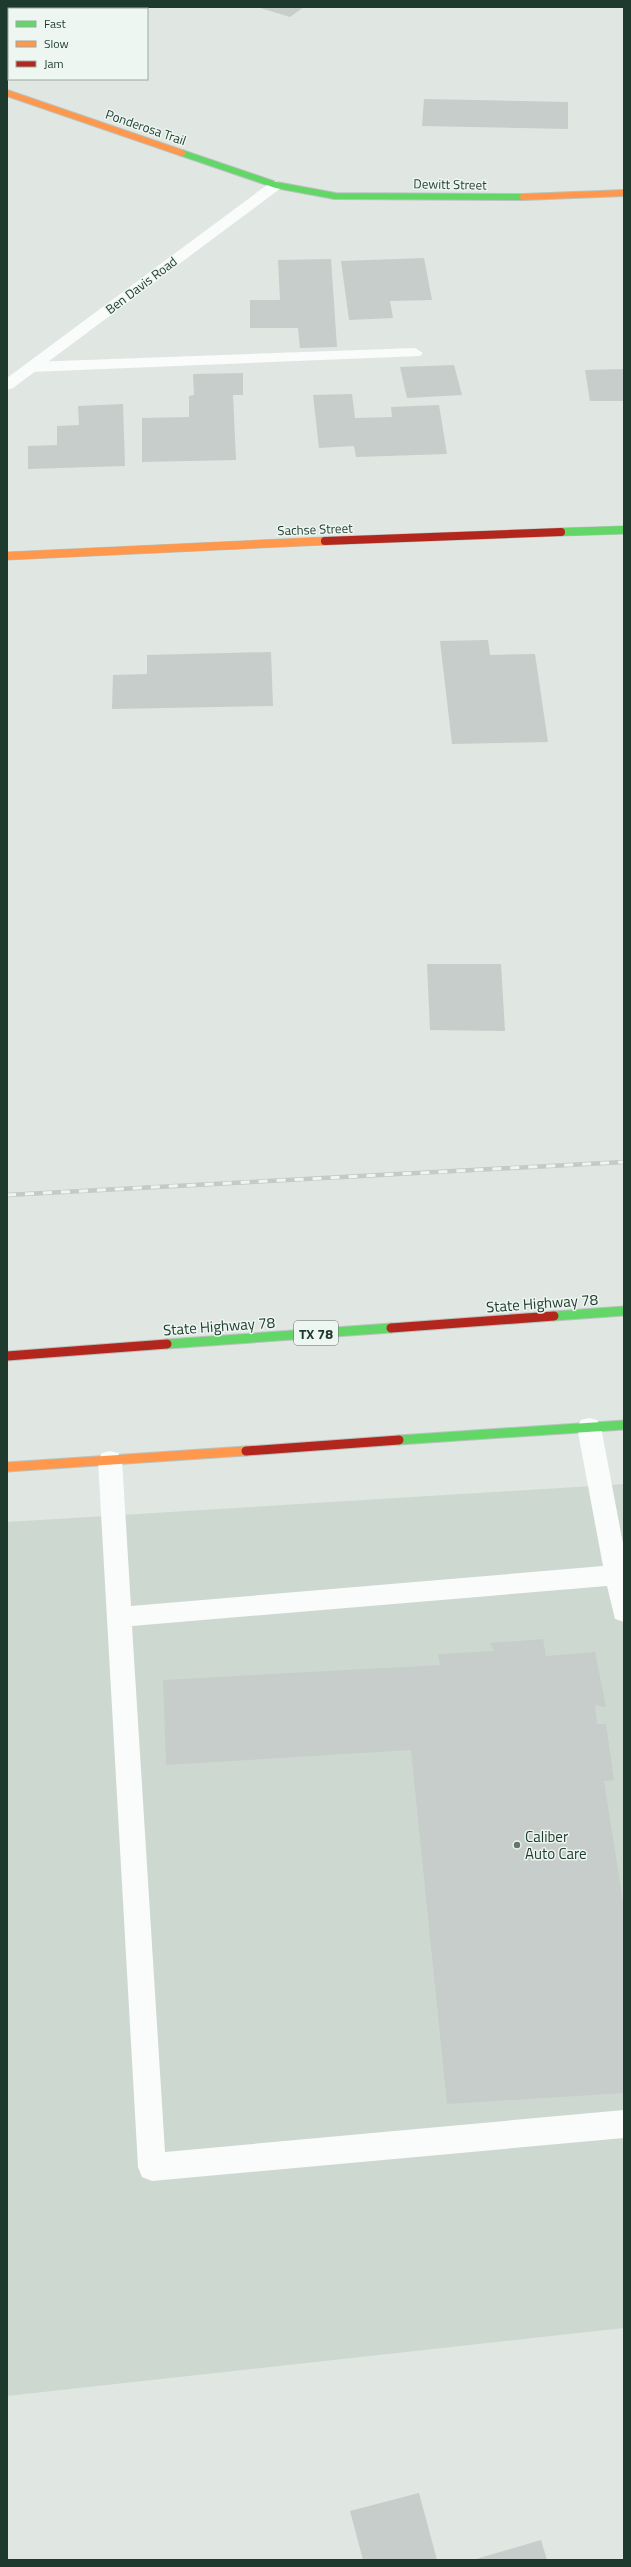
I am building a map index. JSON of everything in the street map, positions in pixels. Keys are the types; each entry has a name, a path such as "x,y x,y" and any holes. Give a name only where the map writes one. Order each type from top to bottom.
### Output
{"street":[{"name":"Ponderosa Trail","path":"7,94 276,185"},
{"name":"Dewitt Street","path":"276,185 335,196 504,198 624,193"},
{"name":"Ben Davis Road","path":"7,385 276,185"},
{"path":"31,367 415,353"},
{"name":"Sachse Street","path":"7,556 219,545 624,530"},
{"name":"State Highway 78","path":"7,1356 624,1311"},
{"path":"7,1467 624,1425"},
{"path":"589,1427 620,1574 624,1612"},
{"path":"110,1460 152,2167 624,2124"},
{"path":"119,1617 620,1574"}],"shaded area":[{"path":"624,1484 624,2328 7,2396 7,1522"}],"building":[{"path":"257,7 304,7 290,17"},
{"path":"424,99 568,102 568,129 422,126"},
{"path":"424,258 432,300 390,301 393,318 349,320 341,261"},
{"path":"331,259 337,347 300,348 298,328 250,328 250,300 280,300 278,260"},
{"path":"454,365 462,395 407,398 400,367"},
{"path":"624,369 624,401 590,401 585,370"},
{"path":"243,373 243,395 233,395 236,460 142,462 142,418 189,417 189,396 194,395 193,374"},
{"path":"352,394 355,418 392,417 391,407 439,405 447,454 356,457 354,446 319,448 313,395"},
{"path":"123,404 125,466 28,469 28,446 57,445 57,426 79,425 78,406"},
{"path":"488,640 490,655 535,654 548,742 452,744 440,641"},
{"path":"271,652 273,706 112,709 113,675 147,674 147,655"},
{"path":"427,964 501,964 505,1031 430,1030"},
{"name":"Caliber Auto Care","path":"543,1639 546,1656 595,1652 606,1707 595,1705 597,1724 606,1724 614,1780 604,1781 624,1909 624,2093 447,2104 411,1750 166,1765 163,1680 440,1665 438,1654 494,1651 490,1643"},
{"path":"419,2493 437,2560 363,2560 350,2511"},
{"path":"541,2540 547,2560 473,2560"}],"railway":[{"path":"7,1195 624,1162"}],"traffic: fast":[{"path":"182,153 276,185 335,196 523,197"},
{"path":"561,532 624,530"},
{"path":"554,1316 624,1311"},
{"path":"167,1344 391,1328"},
{"path":"399,1440 624,1425"}],"traffic: slow":[{"path":"7,93 182,153"},
{"path":"523,197 624,193"},
{"path":"7,556 325,541"},
{"path":"7,1467 246,1451"}],"traffic: jam":[{"path":"325,541 561,532"},
{"path":"391,1328 554,1316"},
{"path":"7,1356 167,1344"},
{"path":"246,1451 399,1440"}],"place":[{"name":"Caliber Auto Care","path":"517,1845"}]}
